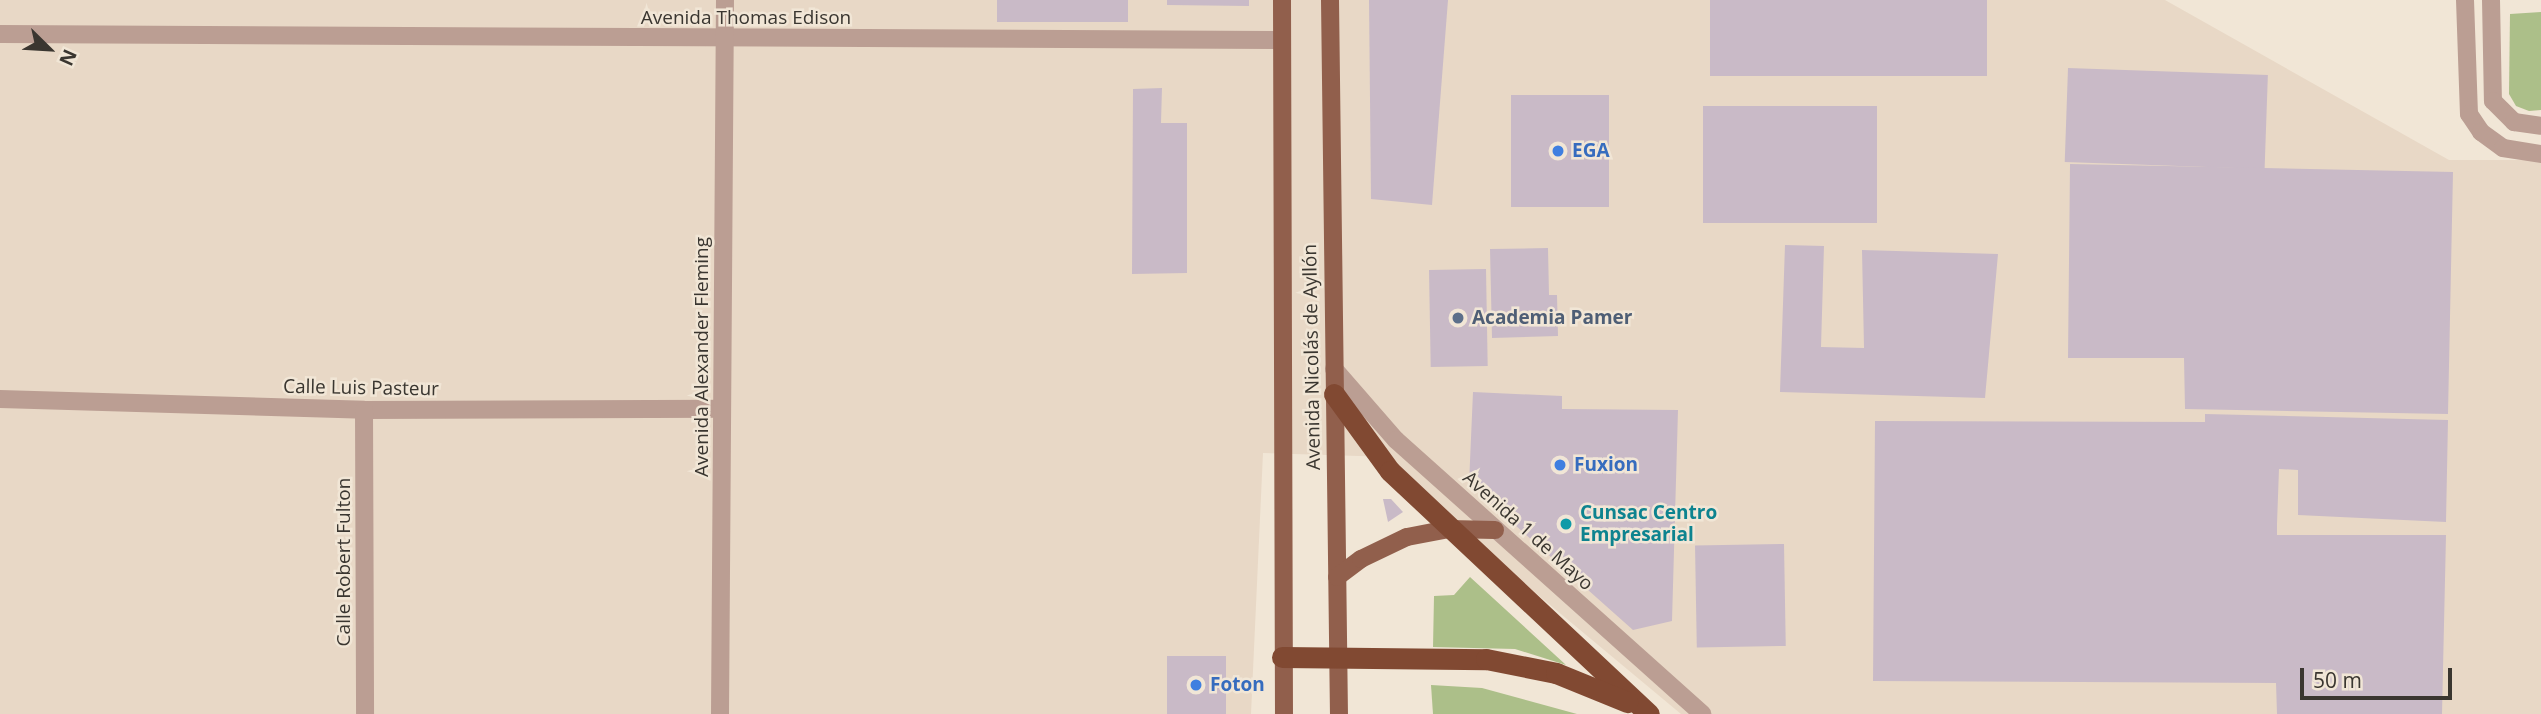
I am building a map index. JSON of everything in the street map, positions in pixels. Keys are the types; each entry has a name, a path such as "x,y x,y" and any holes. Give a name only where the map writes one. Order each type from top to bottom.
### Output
{"highway":[{"path":"1334,394 1390,471 1648,714"},
{"path":"1282,657 1452,657 1521,665 1590,685 1648,714"}],"main road":[{"name":"Avenida Nicolás de Ayllón","path":"1282,0 1284,714"},
{"name":"Avenida Nicolás de Ayllón","path":"1330,0 1339,714"},
{"path":"1337,577 1387,544 1449,529 1495,530"}],"street":[{"name":"Avenida Alexander Fleming","path":"720,714 725,0"},
{"path":"2465,0 2469,114 2481,132 2503,148 2541,153"},
{"path":"2491,0 2490,92 2504,116 2526,126 2541,126"},
{"name":"Avenida Thomas Edison","path":"0,34 1282,40"},
{"name":"Avenida 1 de Mayo","path":"1334,369 1386,430 1702,714"},
{"name":"Calle Luis Pasteur","path":"0,398 364,410 722,409"},
{"name":"Calle Robert Fulton","path":"364,410 365,714"}],"shaded area":[{"path":"0,0 2165,0 2449,160 2541,160 2541,714 1681,714 1495,559 1391,457 1263,453 1251,714 0,714"}],"green space":[{"path":"2541,12 2541,110 2529,111 2516,106 2509,94 2510,14"},
{"path":"1470,577 1566,665 1515,649 1433,647 1434,596 1454,595"},
{"path":"1431,685 1482,688 1577,714 1433,714"}],"building":[{"path":"997,0 1128,0 1128,22 997,22"},
{"path":"1167,0 1249,0 1249,6 1167,5"},
{"path":"1369,0 1448,0 1432,205 1371,199"},
{"path":"1710,0 1987,0 1987,76 1710,76"},
{"path":"2068,68 2268,75 2265,169 2065,162"},
{"path":"1162,88 1161,123 1187,123 1187,273 1132,274 1133,89"},
{"name":"EGA","path":"1511,95 1609,95 1609,207 1511,207"},
{"path":"1703,106 1877,106 1877,223 1703,223"},
{"path":"2070,164 2453,172 2448,414 2185,409 2184,358 2068,358"},
{"path":"1785,245 1824,246 1821,347 1864,348 1862,250 1998,254 1985,398 1780,392"},
{"path":"1548,248 1549,295 1557,295 1558,336 1492,338 1490,249"},
{"name":"Academia Pamer","path":"1486,269 1488,366 1431,367 1429,270"},
{"name":"Cunsac Centro Empresarial","path":"1473,392 1562,396 1562,409 1678,410 1672,621 1633,630 1469,484"},
{"path":"2205,414 2448,420 2446,522 2298,515 2298,470 2279,469 2277,524 2277,535 2446,535 2442,714 2277,714 2276,683 1873,681 1875,421 2205,422"},
{"path":"1383,499 1391,499 1403,512 1388,522"},
{"path":"1784,544 1786,646 1697,648 1695,546"},
{"name":"Foton","path":"1167,656 1226,656 1226,714 1167,714"}],"place":[{"name":"EGA","path":"1558,151"},
{"name":"Academia Pamer","path":"1458,318"},
{"name":"Fuxion","path":"1560,465"},
{"name":"Cunsac Centro Empresarial","path":"1566,524"},
{"name":"Foton","path":"1196,685"}]}
